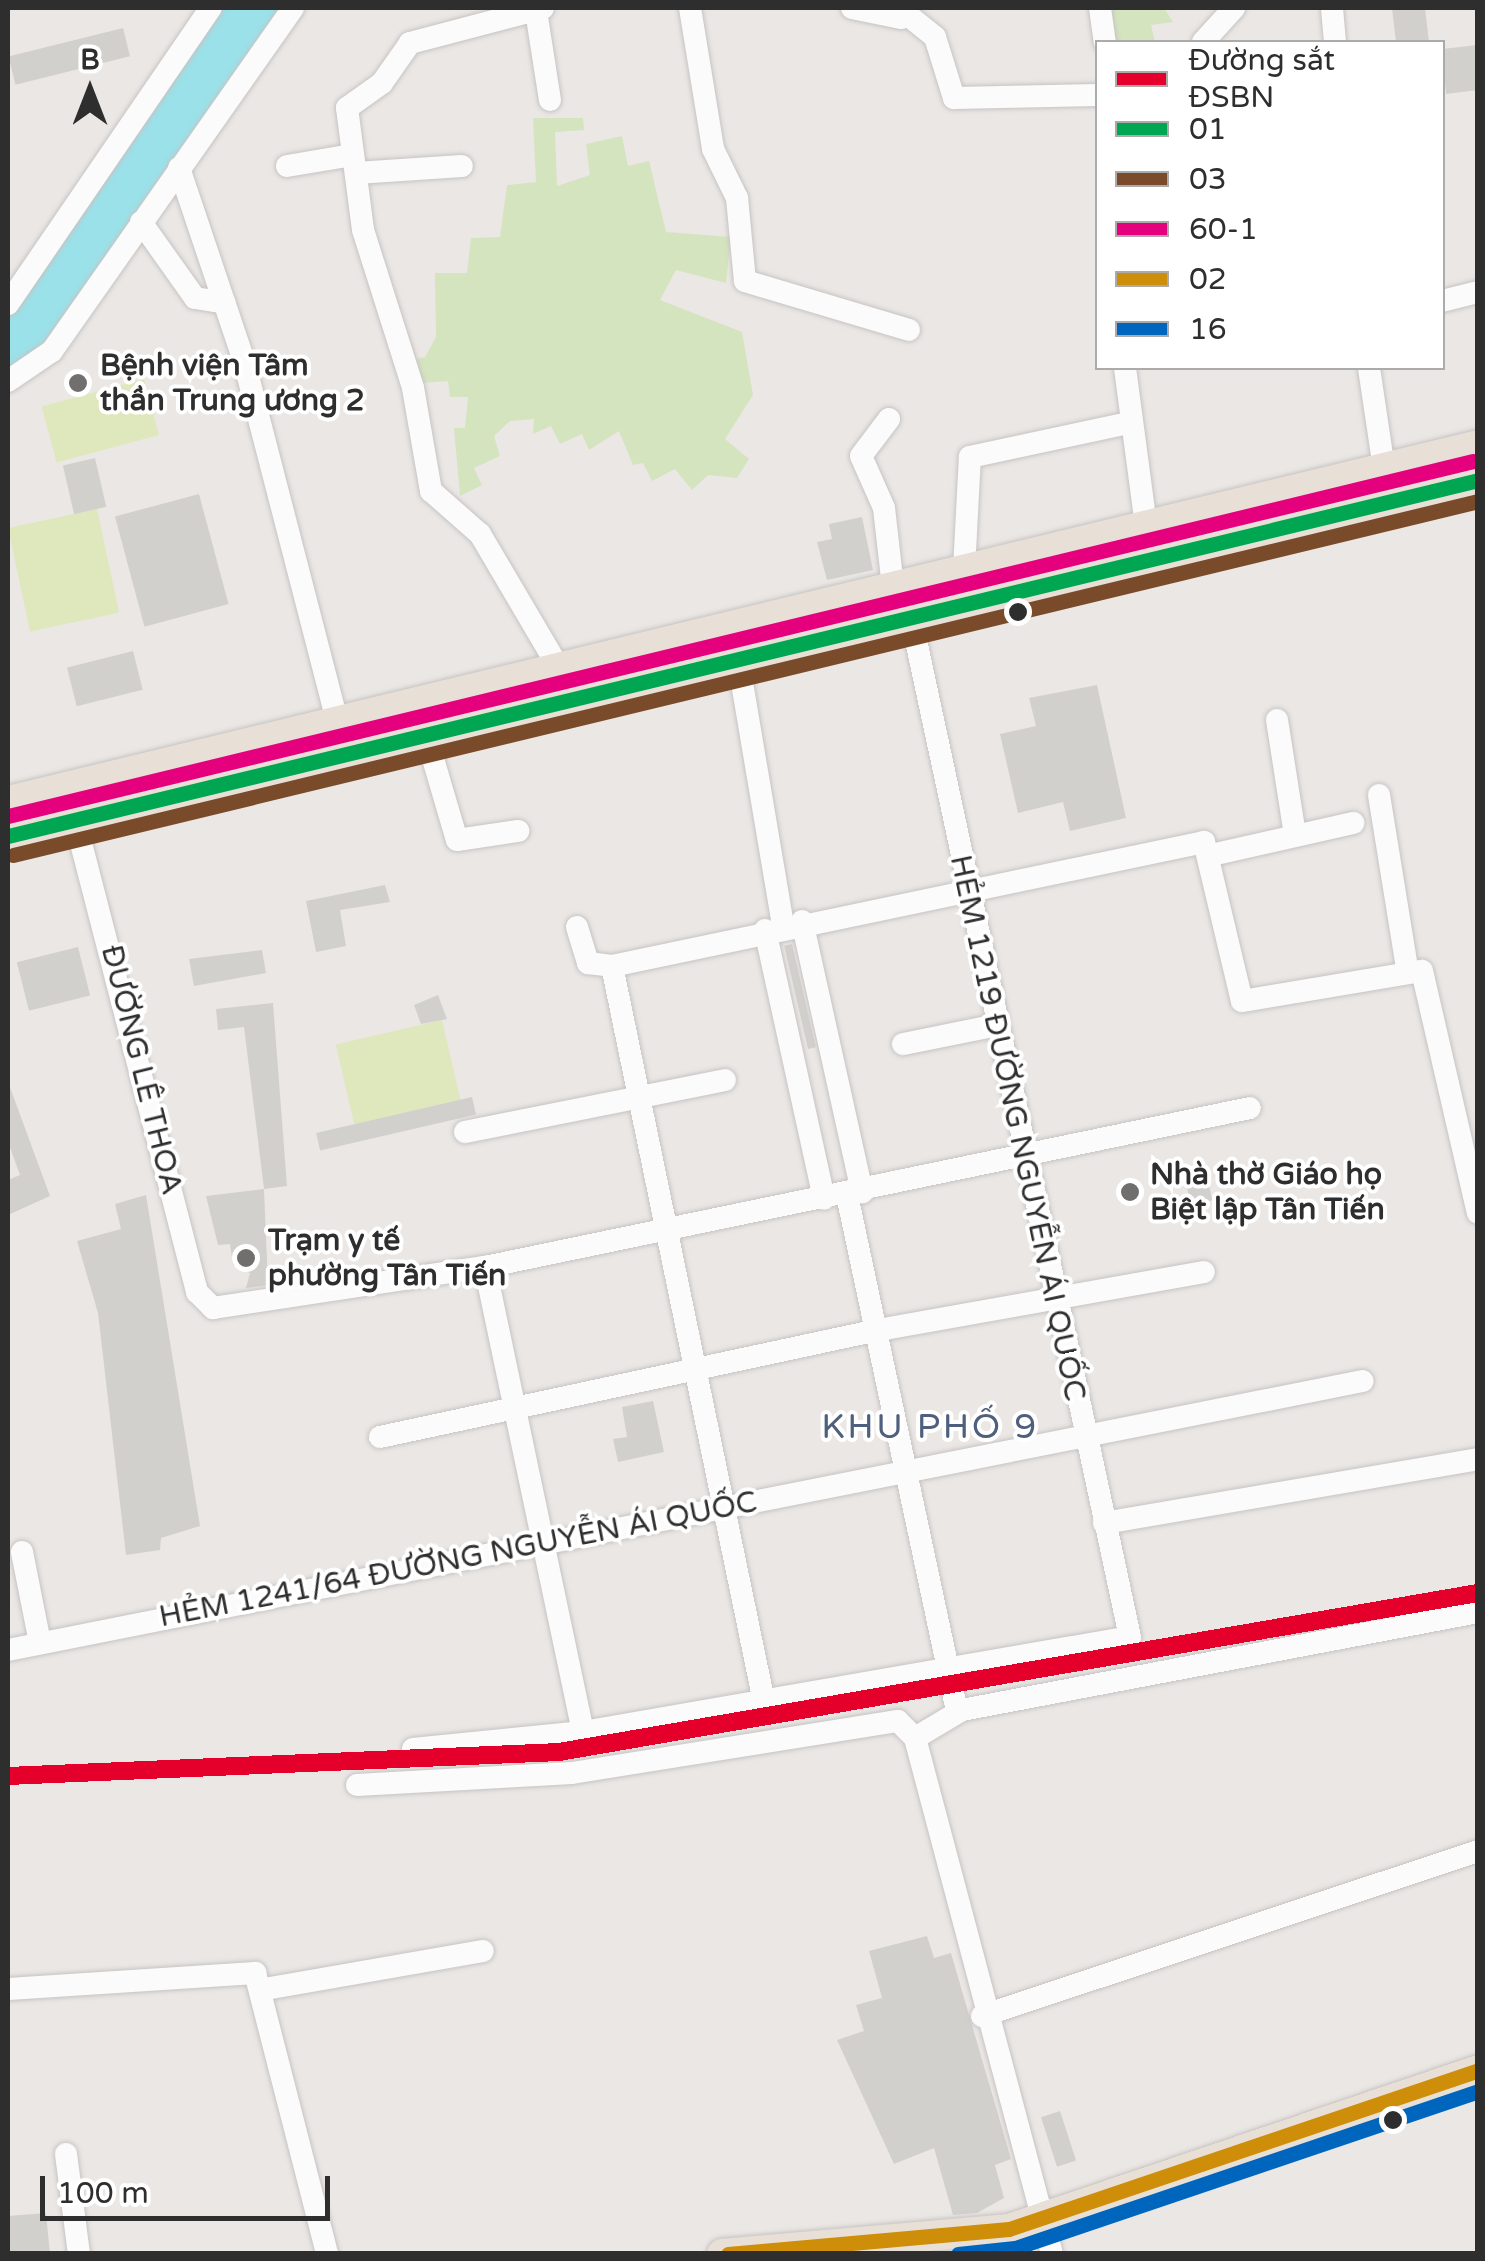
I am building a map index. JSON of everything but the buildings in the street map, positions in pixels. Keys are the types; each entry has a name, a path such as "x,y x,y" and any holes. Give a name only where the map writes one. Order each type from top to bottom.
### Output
{"main road":[{"path":"8,802 1478,446"},
{"path":"8,836 1478,480"},
{"path":"66,788 75,820"},
{"path":"722,2254 962,2238 1042,2220 1478,2070"}],"street":[{"path":"8,304 212,8"},
{"path":"8,381 52,352 292,8"},
{"path":"690,8 713,149 738,198 745,280 909,330"},
{"path":"852,8 900,13 936,37 954,98 1095,95"},
{"path":"1100,8 1105,40"},
{"path":"1206,40 1234,8"},
{"path":"1332,8 1335,40"},
{"path":"550,100 543,9 397,51 382,83 349,100 363,230 413,388 431,492 480,534 558,668"},
{"path":"287,166 462,166"},
{"path":"179,168 225,303 338,721"},
{"path":"141,222 195,298 225,303"},
{"path":"1445,299 1478,292"},
{"path":"1125,370 1129,423 1146,526"},
{"path":"1369,370 1384,468"},
{"path":"890,418 861,456 884,508 892,587"},
{"path":"964,570 970,457 1129,423"},
{"name":"HẺM 1219 ĐƯỜNG NGUYỄN ÁI QUỐC","path":"911,617 1080,1430 1130,1637 954,1670"},
{"path":"738,659 783,926 873,1331 954,1670 957,1711"},
{"path":"1277,720 1295,835"},
{"path":"426,735 457,840 518,831"},
{"path":"1379,795 1406,968"},
{"name":"ĐƯỜNG LÊ THOA","path":"75,820 197,1292 218,1308 485,1268"},
{"path":"577,927 588,964 612,966 1190,841 1211,854 1353,823"},
{"path":"1211,854 1242,1001 1406,968 1422,972 1478,1213"},
{"path":"783,926 844,1195"},
{"path":"612,966 764,1702"},
{"path":"903,1044 997,1026"},
{"path":"465,1132 726,1080"},
{"path":"583,1732 485,1268 1024,1159 1250,1108"},
{"path":"380,1437 873,1331 1204,1272"},
{"name":"HẺM 1241/64 ĐƯỜNG NGUYỄN ÁI QUỐC","path":"8,1650 542,1546 1080,1430 1363,1382"},
{"path":"1104,1524 1478,1459"},
{"path":"22,1552 40,1644"},
{"path":"915,1738 957,1711 1478,1612"},
{"path":"412,1749 583,1732 954,1670"},
{"path":"358,1785 556,1774 898,1722 915,1738 982,2016 1052,2254"},
{"path":"982,2016 1478,1851"},
{"path":"266,1989 483,1951"},
{"path":"8,1989 247,1971 266,1989 327,2254"},
{"path":"66,2154 80,2254"}],"green space":[{"path":"1106,8 1164,8 1173,22 1151,25 1155,40 1112,40"},
{"path":"533,118 583,118 584,130 555,132 557,186 590,175 586,144 622,136 628,166 649,161 666,232 731,237 726,283 676,270 660,300 742,332 753,395 725,439 749,459 737,478 708,475 692,490 675,469 652,481 643,463 633,465 619,431 589,450 582,434 560,444 551,426 533,434 534,419 510,421 494,436 500,456 474,468 482,485 460,496 454,428 465,428 468,397 450,397 448,381 420,383 411,360 425,357 436,337 435,273 467,273 471,238 500,237 507,185 536,182"},
{"path":"144,379 159,435 57,462 42,406"},
{"path":"97,509 119,613 30,632 8,528"},
{"path":"442,1020 460,1100 354,1124 336,1045"}],"water":[{"path":"217,8 284,8 47,347 8,374 8,315"}],"rail line":[{"name":"ĐSBN","path":"8,1776 559,1752 1478,1593"}],"transit line":[{"name":"60-1","path":"8,816 1473,461"},
{"name":"01","path":"8,836 1478,480"},
{"name":"03","path":"13,855 1478,501"},
{"name":"02","path":"728,2254 1009,2229 1478,2070"},
{"name":"16","path":"958,2254 1015,2248 1478,2091"}],"place":[{"name":"Bệnh viện Tâm thần Trung ương 2","path":"78,383"},
{"name":"Nhà thờ Giáo họ Biệt lập Tân Tiến","path":"1130,1192"},
{"name":"Trạm y tế phường Tân Tiến","path":"246,1258"}],"district":[{"name":"KHU PHỐ 9","path":"930,1427"}]}
